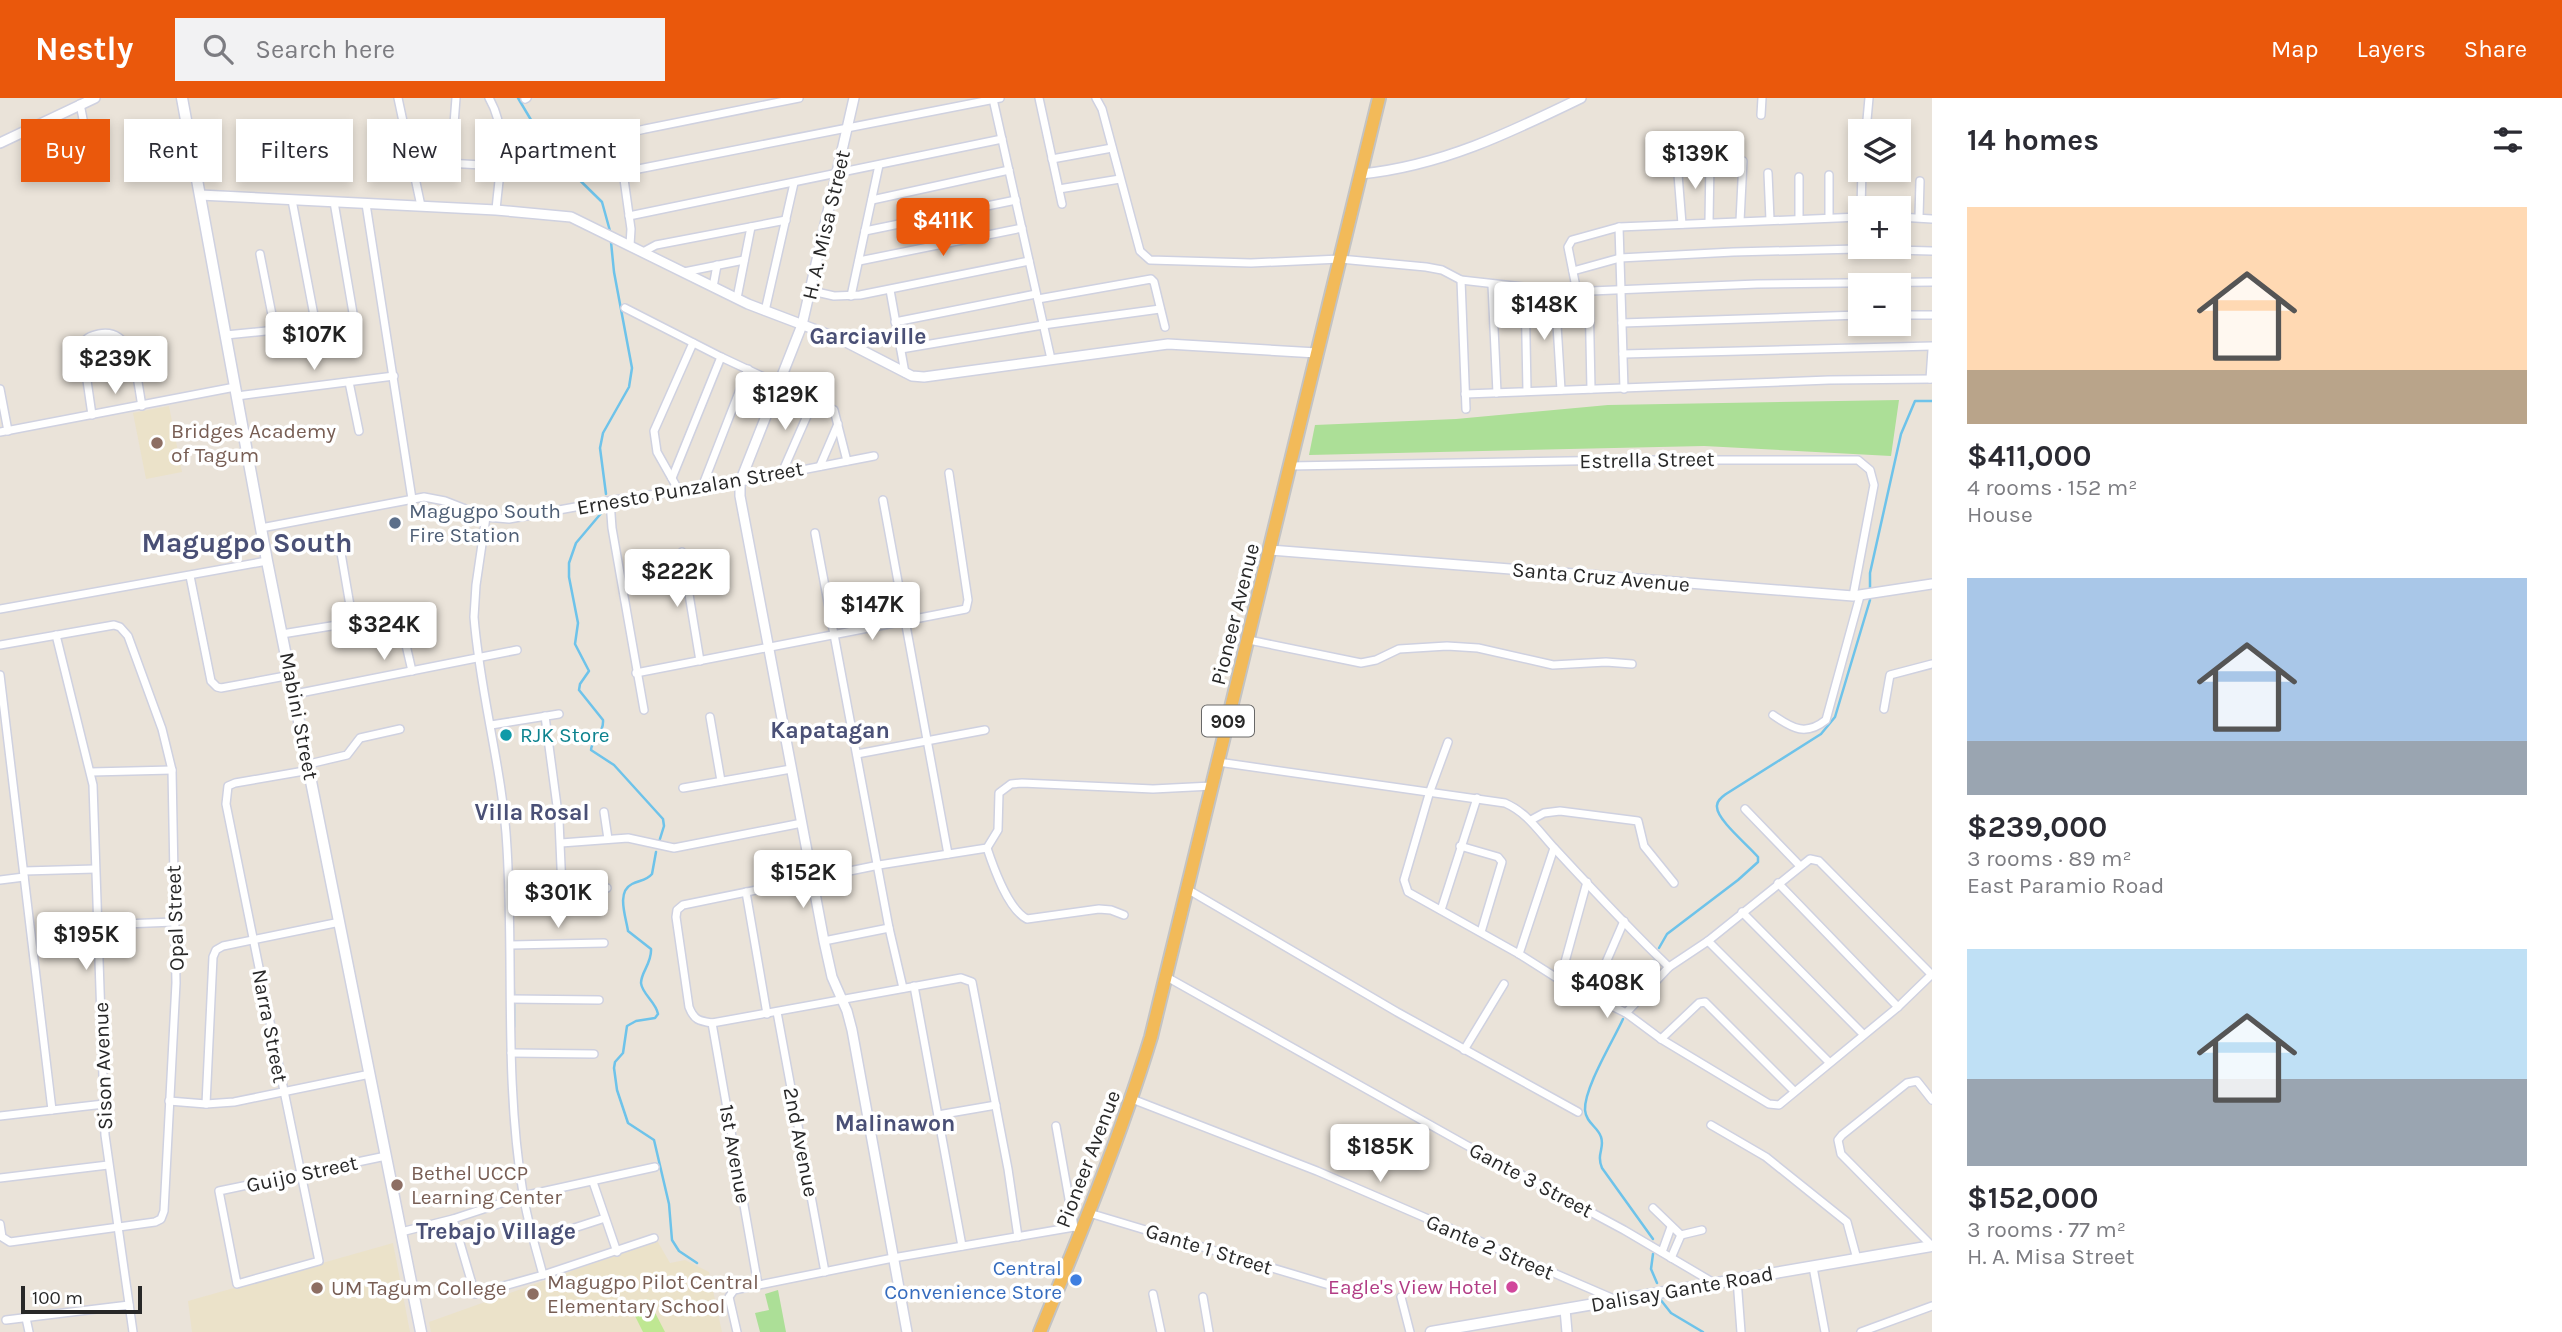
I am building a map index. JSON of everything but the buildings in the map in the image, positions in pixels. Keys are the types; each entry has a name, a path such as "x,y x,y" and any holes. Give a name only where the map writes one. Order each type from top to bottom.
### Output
{"highway":[{"name":"Pioneer Avenue","path":"1040,1332 1078,1229 1089,1213 1132,1099 1151,1037 1380,98"}],"main road":[{"name":"Mabini Street","path":"182,98 267,561 421,1332"},
{"name":"Dalisay Gante Road","path":"1431,1332 1932,1246"}],"street":[{"path":"0,144 95,98"},
{"path":"398,98 403,119"},
{"path":"454,119 456,98"},
{"path":"489,98 498,119"},
{"path":"640,130 799,98"},
{"name":"H. A. Misa Street","path":"855,98 802,325 740,482 741,505 824,941 832,977 843,999 852,1030 907,1332"},
{"path":"1039,98 1062,204"},
{"path":"1096,98 1140,251 1150,260 1251,262 1340,259 1426,267 1442,270 1461,280 1555,292 1932,282"},
{"path":"1361,174 1393,171 1437,161 1534,121 1581,98"},
{"path":"1761,116 1762,98"},
{"path":"1868,119 1869,98"},
{"path":"630,245 632,237 623,172 997,99 1002,139 1051,359"},
{"path":"80,104 83,119"},
{"path":"629,216 1002,139"},
{"path":"1052,159 1112,148"},
{"path":"1709,222 1710,159"},
{"path":"1740,221 1743,160"},
{"path":"1677,162 1682,224"},
{"path":"851,296 879,165"},
{"path":"872,200 1009,170"},
{"path":"1768,173 1770,220"},
{"path":"1829,175 1829,216"},
{"path":"1799,177 1799,219"},
{"path":"1059,190 1120,178"},
{"path":"1919,217 1920,181"},
{"path":"416,182 421,206"},
{"path":"496,210 498,182"},
{"path":"765,311 794,183"},
{"path":"200,195 496,210 571,217 765,311 840,339 905,373 924,377 1168,344 1317,354"},
{"path":"292,200 316,326"},
{"path":"865,231 1016,200"},
{"path":"226,335 348,322 353,313 334,202"},
{"path":"366,204 412,499"},
{"path":"1577,292 1569,241 1619,227 1848,216"},
{"path":"1911,217 1932,219"},
{"path":"643,252 656,245 786,220"},
{"path":"737,298 751,227"},
{"path":"1619,227 1624,389"},
{"path":"859,261 1022,228"},
{"path":"1573,271 1620,258 1747,251 1932,251"},
{"path":"260,254 275,330"},
{"path":"684,272 744,260"},
{"path":"812,291 834,296 851,296 1029,261"},
{"path":"713,287 717,265"},
{"path":"895,322 1037,296 1151,279 1165,327"},
{"path":"1461,280 1466,409"},
{"path":"1492,285 1497,393"},
{"path":"1525,288 1527,391"},
{"path":"890,290 905,373"},
{"path":"1555,292 1561,390"},
{"path":"1589,292 1591,388"},
{"path":"625,308 834,410 847,461"},
{"path":"901,349 1160,309"},
{"path":"1622,323 1848,315"},
{"path":"1911,315 1932,316"},
{"path":"92,415 82,346 83,341 89,337 103,333 115,334 127,345 142,406"},
{"path":"1465,394 1829,380 1931,379 1932,336"},
{"path":"680,491 657,452 654,431 693,343"},
{"path":"1623,354 1932,348"},
{"path":"673,478 722,357"},
{"path":"702,487 748,369"},
{"path":"0,389 4,431 236,391 394,376"},
{"path":"349,382 359,431"},
{"path":"782,475 814,400"},
{"path":"820,467 839,424"},
{"name":"Ernesto Punzalan Street","path":"261,528 412,499 435,498 498,520 522,518 610,501 782,475 874,456"},
{"name":"Estrella Street","path":"1290,466 1625,460 1858,460 1870,470 1874,485 1856,596"},
{"path":"636,673 962,612 968,605 949,473"},
{"path":"883,499 947,854"},
{"path":"610,501 612,528 643,710"},
{"path":"486,517 474,601 479,658 503,797 509,890 517,1151 523,1196 544,1275"},
{"path":"815,533 889,928 903,988"},
{"name":"Santa Cruz Avenue","path":"1270,550 1856,596 1932,583"},
{"path":"682,552 700,661"},
{"path":"341,553 353,622"},
{"path":"0,609 267,561"},
{"path":"190,576 214,685 221,688 291,675"},
{"path":"1773,716 1799,730 1812,729 1826,720 1856,596"},
{"path":"282,634 405,614"},
{"name":"Opal Street","path":"56,635 120,626 128,636 156,711 172,769 176,983 164,1211 161,1219 155,1222 118,1227"},
{"path":"403,632 412,671"},
{"path":"0,645 56,635"},
{"name":"Sison Avenue","path":"56,635 91,772 94,799 108,1165 133,1332"},
{"path":"1249,640 1361,663 1407,647 1447,646 1478,648 1553,665 1606,662 1632,664"},
{"path":"295,694 517,650"},
{"path":"1884,709 1890,675 1932,664"},
{"path":"0,675 52,1110"},
{"path":"491,725 559,714"},
{"path":"545,716 561,843 562,889"},
{"path":"710,717 722,781"},
{"path":"309,767 347,755 360,738 400,729"},
{"path":"857,754 985,730"},
{"path":"1448,742 1430,791 1404,884 1408,892 1560,980 1626,1013 1661,1039 1773,1106 1779,1105 1898,1007 1932,974 1819,861 1810,859 1708,941 1669,967 1626,1013"},
{"path":"1218,762 1430,791 1516,807 1669,967"},
{"name":"Narra Street","path":"237,1284 319,1261 226,804 226,789 235,783 309,767"},
{"path":"91,772 172,769"},
{"path":"683,788 792,769"},
{"path":"987,848 998,830 999,793 1011,784 1049,782 1153,789 1212,786"},
{"path":"1441,910 1477,799"},
{"path":"1745,809 1800,866"},
{"path":"1531,820 1544,813 1560,811 1638,821 1644,846 1674,883"},
{"path":"604,812 608,839"},
{"path":"561,843 636,839 674,848 802,823"},
{"path":"1460,846 1497,857 1502,862 1481,932"},
{"path":"987,848 879,865 683,905 677,910 676,917 689,1007 695,1019 712,1024 961,978 972,982 1018,1237"},
{"path":"987,848 996,873 1017,912 1027,919 1100,909 1124,915"},
{"path":"1519,954 1554,848"},
{"path":"0,880 24,874 95,869"},
{"path":"1560,980 1587,882"},
{"path":"1778,883 1898,1007"},
{"path":"509,890 607,888"},
{"path":"1186,888 1464,1050 1578,1112"},
{"path":"746,892 767,1014"},
{"path":"1742,912 1863,1034"},
{"path":"1591,997 1624,921"},
{"path":"99,925 174,922"},
{"path":"206,1104 213,957 219,947 340,922"},
{"path":"824,941 889,928"},
{"path":"1708,941 1829,1062"},
{"path":"511,945 604,943"},
{"name":"Gante 3 Street","path":"1165,976 1714,1283"},
{"path":"1464,1050 1504,984"},
{"path":"914,986 961,1246"},
{"path":"511,999 598,1000"},
{"path":"1661,1039 1699,1003 1705,1002 1794,1090"},
{"name":"2nd Avenue","path":"777,1012 825,1272"},
{"name":"1st Avenue","path":"712,1024 758,1286"},
{"path":"512,1054 594,1054"},
{"path":"169,1101 206,1104 234,1102 370,1073"},
{"path":"1932,1100 1921,1084 1911,1081 1868,1113 1838,1140 1841,1154 1932,1246"},
{"name":"Gante 2 Street","path":"1132,1099 1317,1171 1615,1299"},
{"path":"0,1116 104,1104"},
{"path":"938,1115 996,1105"},
{"path":"1711,1125 1766,1157 1847,1222 1857,1259"},
{"path":"737,1332 729,1297 731,1292 893,1258 1078,1229 1056,1126"},
{"name":"Guijo Street","path":"237,1284 219,1191 386,1156"},
{"path":"0,1178 108,1165"},
{"path":"401,1232 453,1219 523,1196 655,1167"},
{"path":"593,1182 617,1252"},
{"path":"1653,1208 1681,1235"},
{"name":"Gante 1 Street","path":"1089,1213 1329,1285"},
{"path":"571,1229 605,1218"},
{"path":"453,1219 475,1294 544,1275 654,1238"},
{"path":"0,1224 4,1240 10,1242 118,1227"},
{"path":"1662,1252 1671,1227"},
{"path":"1681,1235 1702,1230"},
{"path":"1671,1258 1681,1235"},
{"path":"1813,1267 1825,1332"},
{"path":"1737,1279 1741,1332"},
{"path":"1153,1294 1161,1332"},
{"path":"1203,1297 1209,1332"},
{"path":"1401,1297 1410,1332"},
{"path":"6,1320 129,1305"},
{"path":"1861,1332 1932,1306"},
{"name":"Gante 2 Street","path":"1564,1309 1567,1332"},
{"path":"26,1318 29,1332"}],"shaded area":[{"name":"Bridges Academy of Tagum","path":"169,406 182,472 146,479 133,413"},
{"path":"655,1237 670,1263 685,1260 709,1272 722,1332 431,1332 429,1322 616,1255"},
{"name":"UM Tagum College","path":"393,1243 410,1332 192,1332 188,1301"}],"green space":[{"path":"1899,400 1891,456 1704,446 1309,455 1315,425 1456,419 1608,405"},
{"path":"778,1290 786,1332 760,1332 755,1313 769,1310 765,1294"},
{"path":"648,1299 665,1332 643,1332 630,1306"}],"waterway":[{"path":"518,98 549,150 602,202 610,231"},
{"path":"606,494 600,448 603,433 629,387 632,368 611,242"},
{"path":"1870,589 1870,573 1901,434 1915,401 1932,401"},
{"path":"603,511 576,543 569,563 578,623 575,644 589,671 579,690 603,720 602,729 591,750 614,765 663,819 664,826 659,842"},
{"path":"1659,948 1667,934 1758,862 1758,857 1722,819 1717,803 1726,794 1821,734 1835,717 1870,600"},
{"path":"656,852 652,874 627,888 623,905 628,931 651,949 641,983 658,1014 655,1018 636,1021 627,1026 623,1053 615,1062 614,1068 617,1090 628,1123 654,1140 669,1204 672,1240 679,1251 697,1263"},
{"path":"513,958 514,997"},
{"path":"1630,1004 1645,983 1653,961"},
{"path":"514,1002 514,1027"},
{"path":"1623,1019 1594,1077 1585,1110 1601,1137 1602,1168 1653,1239"},
{"path":"1653,1254 1651,1269 1657,1283"},
{"path":"1660,1299 1671,1313 1703,1332"}],"place":[{"name":"Bridges Academy of Tagum","path":"157,443"},
{"name":"Magugpo South Fire Station","path":"395,523"},
{"name":"RJK Store","path":"506,735"},
{"name":"Bethel UCCP Learning Center","path":"397,1185"},
{"name":"Central Convenience Store","path":"1076,1280"},
{"name":"Eagle's View Hotel","path":"1512,1287"},
{"name":"UM Tagum College","path":"317,1288"},
{"name":"Magugpo Pilot Central Elementary School","path":"533,1294"}],"district":[{"name":"Garciaville","path":"868,336"},
{"name":"Magugpo South","path":"247,542"},
{"name":"Kapatagan","path":"830,730"},
{"name":"Villa Rosal","path":"532,812"},
{"name":"Malinawon","path":"895,1123"},
{"name":"Trebajo Village","path":"496,1231"}]}
